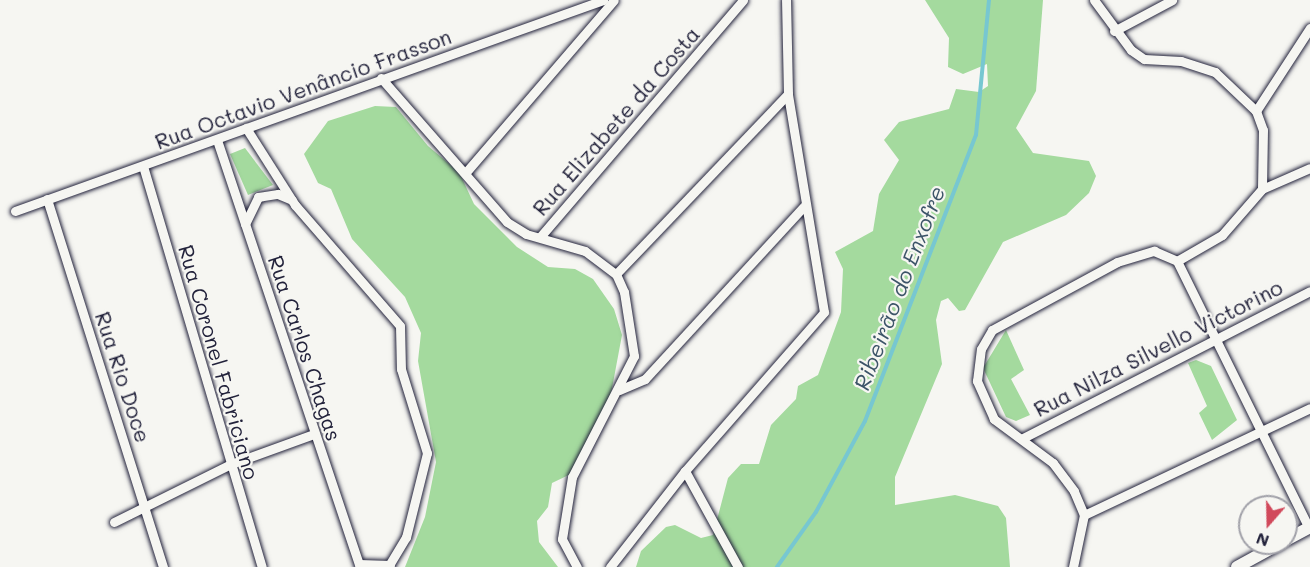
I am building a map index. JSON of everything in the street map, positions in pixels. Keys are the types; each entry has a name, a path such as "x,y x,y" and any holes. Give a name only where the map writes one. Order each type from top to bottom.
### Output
{"street":[{"name":"Rua Octavio Venâncio Frasson","path":"15,211 603,0"},
{"path":"466,171 614,0"},
{"name":"Rua Elizabete da Costa","path":"540,237 743,0"},
{"path":"610,567 685,471 819,322 824,312 803,207 788,94 786,0"},
{"path":"1094,0 1114,31 1144,58 1181,61 1215,72 1256,111 1265,151 1262,189"},
{"path":"1114,31 1172,0"},
{"path":"1256,111 1297,52 1310,28"},
{"path":"1297,52 1310,45"},
{"path":"381,78 466,171 507,222 540,237 585,250 615,274 636,346 620,390 572,477 562,539 577,567"},
{"path":"615,274 788,94"},
{"path":"246,128 292,200 400,326 401,369 427,453 406,537 389,566 360,565"},
{"name":"Rua Carlos Chagas","path":"217,140 314,434 360,565"},
{"name":"Rua Coronel Fabriciano","path":"143,166 262,567"},
{"path":"1073,567 1084,515 1053,463 994,418 977,381 981,349 992,330 1142,252 1177,261 1222,235 1262,189 1310,168"},
{"path":"245,224 258,197 278,194 292,200"},
{"name":"Rua Rio Doce","path":"47,199 164,567"},
{"path":"620,390 645,379 803,207"},
{"path":"1177,261 1264,430 1309,528"},
{"name":"Rua Nilza Silvello Victorino","path":"1023,438 1310,291"},
{"path":"1084,515 1310,408"},
{"path":"114,522 145,504 231,465 314,434"},
{"path":"685,471 738,567"},
{"path":"1237,567 1259,555"}],"green space":[{"path":"925,0 1043,0 1036,91 1016,128 1033,153 1089,161 1096,176 1089,193 1066,215 1003,242 965,310 959,311 948,298 941,301 936,320 942,364 895,477 895,505 955,495 998,506 1006,518 1010,567 636,567 641,551 666,527 675,525 701,538 713,535 728,478 741,464 759,464 771,425 796,399 798,386 818,375 841,312 843,269 835,252 873,231 879,194 899,160 884,140 899,122 949,109 956,89 979,92 988,86 987,64 963,74 948,67 949,38"},
{"path":"375,106 396,107 428,146 459,172 474,204 517,247 548,267 575,269 593,279 614,309 622,335 610,399 575,472 552,483 548,507 537,521 539,542 558,567 405,567 425,517 436,462 418,361 421,333 405,297 352,239 331,189 318,183 304,154 328,121"},
{"path":"245,148 273,185 248,195 230,154"},
{"path":"1006,330 1024,370 1011,379 1030,415 1016,421 1006,417 983,368"},
{"path":"1196,360 1211,366 1237,420 1212,440 1199,413 1207,406 1188,363"}],"waterway":[{"name":"Ribeirão do Enxofre","path":"777,567 816,512 865,421 976,135 989,0"}]}
